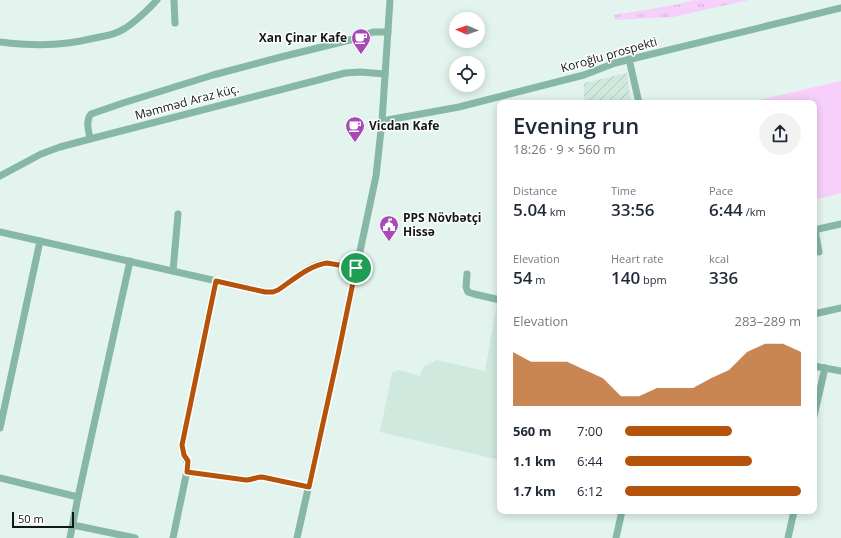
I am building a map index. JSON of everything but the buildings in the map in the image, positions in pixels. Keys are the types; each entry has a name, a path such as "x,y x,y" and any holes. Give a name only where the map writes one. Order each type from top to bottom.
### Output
{"street":[{"path":"0,42 27,45 50,45 70,43 113,34 129,25 151,7 157,0"},
{"path":"174,0 175,23"},
{"path":"297,538 376,176 382,121 390,0"},
{"name":"Koroğlu prospekti","path":"382,121 459,107 584,75 629,59 841,8"},
{"path":"90,139 87,121 91,114 213,75 348,40 372,32 388,32"},
{"path":"629,59 637,100"},
{"name":"Məmməd Araz küç.","path":"0,175 41,154 90,139 345,73 360,72 385,74"},
{"path":"173,271 178,214"},
{"path":"817,230 841,224"},
{"path":"0,232 265,292 273,292 278,290 312,267 320,264 327,263 356,268"},
{"path":"0,428 40,241"},
{"path":"817,241 819,252"},
{"path":"70,538 130,261"},
{"path":"467,274 466,287 468,292 497,299"},
{"path":"172,538 187,472 188,461 184,455 182,445 216,281"},
{"path":"817,313 841,308"},
{"path":"817,367 841,371"},
{"path":"817,403 825,368"},
{"path":"187,472 246,480 262,477 309,487"},
{"path":"0,478 78,497"},
{"path":"616,538 621,514"},
{"path":"788,538 793,514"},
{"path":"73,525 135,538"}],"shaded area":[{"path":"627,73 631,100 584,100 584,83"},
{"path":"497,304 497,459 380,432 392,373 399,370 420,376 423,367 437,360 485,371"}],"green space":[{"path":"694,0 749,0 673,17 615,20 614,15 680,4"},
{"path":"841,81 841,193 817,199 817,100 759,100"}],"place":[{"name":"Xan Çinar Kafe","path":"361,55"},
{"name":"Vicdan Kafe","path":"355,143"},
{"name":"PPS Növbətçi Hissə","path":"389,242"}],"route":[{"path":"327,263 356,268 309,487 262,477 246,480 187,472 188,461 182,450 182,445 216,281 265,292 273,292 312,267 320,264 327,263"}]}
